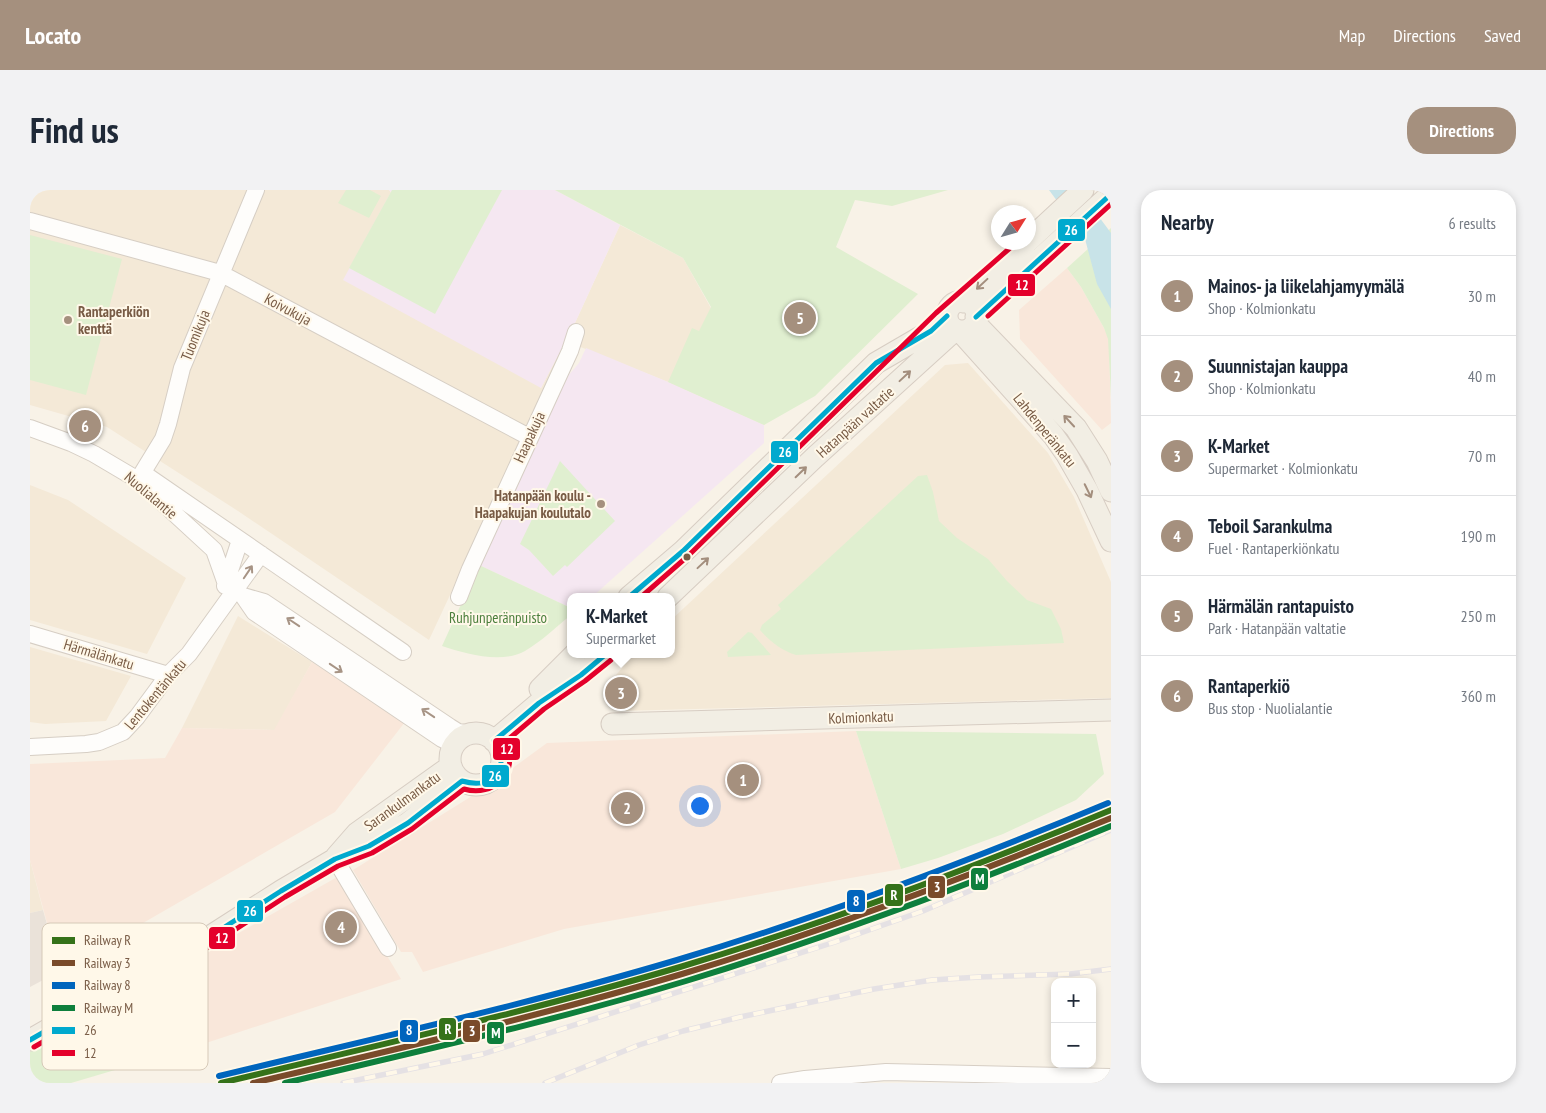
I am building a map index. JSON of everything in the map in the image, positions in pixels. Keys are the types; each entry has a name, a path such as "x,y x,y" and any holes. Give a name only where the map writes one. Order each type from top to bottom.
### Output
{"main road":[{"name":"Hatanpään valtatie","path":"1036,234 1083,190"},
{"name":"Hatanpään valtatie","path":"672,593 960,322 1105,200"},
{"name":"Hatanpään valtatie","path":"634,593 683,551 876,363 931,330 960,322 1021,250"},
{"name":"Lahdenperänkatu","path":"960,322 975,348 1053,435 1067,455 1087,490 1111,542"},
{"name":"Lahdenperänkatu","path":"960,322 1076,428 1097,461 1111,491"},
{"path":"476,738 548,683 572,658"},
{"path":"476,738 500,749 501,768 496,777 489,782 480,785 470,785 456,774 450,755 476,738 539,703 581,675 601,658"},
{"name":"Kolmionkatu","path":"612,724 1111,710"},
{"name":"Sarankulmankatu","path":"208,938 335,859 369,846 408,823 456,774"},
{"name":"Sarankulmankatu","path":"30,1040 42,1033"}],"street":[{"name":"Tuomikuja","path":"140,476 163,439 182,368 256,190"},
{"name":"Koivukuja","path":"30,221 220,273 529,437"},
{"name":"Haapakuja","path":"459,597 529,437 570,351 576,332"},
{"name":"Nuolialantie","path":"30,428 86,450 140,476 214,550 235,591"},
{"path":"140,476 261,554 403,652"},
{"path":"235,591 240,540"},
{"path":"235,591 261,554"},
{"path":"235,591 264,602 450,727 476,738"},
{"name":"Lentokentänkatu","path":"30,747 100,742 123,732 137,717 168,675 189,654 235,591"},
{"name":"Härmälänkatu","path":"30,634 168,675"},
{"path":"335,859 388,948"},
{"path":"780,1083 805,1078 1093,1079 1111,1077"}],"shaded area":[{"path":"30,190 389,190 541,388 575,323 620,225 683,258 771,416 764,425 668,382 568,342 429,640 238,511 107,427 30,405"},
{"path":"389,190 555,190 620,225 575,323 541,388 343,280 391,192"},
{"path":"1067,268 1081,287 1109,339 1111,423 1102,430 1020,339 1019,310"},
{"name":"Hatanpään koulu - Haapakujan koulutalo","path":"586,348 668,382 764,425 764,443 596,593 567,593 567,606 479,565 557,389 579,363"},
{"path":"968,363 1048,453 1074,497 1111,582 1111,698 617,711 604,699 610,682 631,658 675,658 675,616 945,365"},
{"path":"30,485 68,500 186,578 147,654 30,620"},
{"path":"238,616 312,662 275,730 182,728"},
{"path":"30,647 131,676 106,721 45,724 30,722"},
{"path":"312,662 405,722 335,812 143,923 47,923 30,860 30,764 165,758 182,728 274,730"},
{"path":"856,731 901,869 564,929 423,972 412,952 401,952 353,870 488,786 547,743"},
{"path":"30,860 43,910 30,913"},
{"path":"339,876 401,979 208,1042 208,950"},
{"path":"43,910 47,923 42,923 42,981 30,987 30,913"}],"green space":[{"path":"346,190 370,190 381,196 369,218 338,203"},
{"path":"392,190 502,190 435,314 349,268"},
{"path":"555,190 948,190 892,206 855,200 836,247 918,294 815,396 764,425 668,382 692,328 699,331 711,307 683,258"},
{"path":"1111,228 1111,397 1108,339 1104,328 1081,287 1067,268"},
{"name":"Rantaperkiön kenttä","path":"30,235 122,259 86,395 30,380"},
{"path":"560,461 615,521 567,567 565,565 553,576 529,550 520,544"},
{"path":"927,475 933,492 939,521 957,538 988,559 1027,600 1051,609 1061,629 1064,643 796,655 772,642 760,630 762,625 781,609 778,605 918,476"},
{"name":"Ruhjunperänpuisto","path":"479,565 567,606 567,618 537,643 516,655 505,657 484,656 442,646"},
{"path":"748,632 752,633 771,655 728,657 727,652"},
{"path":"856,731 1096,734 1104,774 1076,800 1003,834 938,858 901,869"},
{"path":"42,1045 42,1070 115,1070 71,1083 30,1083 30,1052"}],"water":[{"path":"1049,190 1079,190 1111,233 1111,309 1097,284 1085,239"}],"railway":[{"path":"343,1083 483,1054 835,942 923,911 1111,830"},
{"path":"545,1083 639,1045 683,1031 874,989 932,980 1070,974 1111,969"}],"rail line":[{"name":"8","path":"219,1076 506,1007 677,960 841,907 1002,846 1108,803"},
{"name":"R","path":"221,1083 508,1014 680,967 844,914 1005,853 1111,810"},
{"name":"3","path":"253,1083 522,1018 682,974 845,921 1005,861 1111,818"},
{"name":"M","path":"285,1083 537,1022 686,981 900,909 1006,869 1111,826"}],"transit line":[{"name":"26","path":"976,317 1111,194"},
{"name":"12","path":"988,316 1111,204"},
{"name":"12","path":"646,593 688,556 936,313 1008,250"},
{"name":"26","path":"634,593 683,551 876,363 931,331 947,316"},
{"name":"26","path":"208,938 335,859 369,846 408,823 462,781 483,783 490,780 500,769 501,761 494,741 539,703 581,675 601,658"},
{"name":"12","path":"208,947 285,897 338,866 372,853 412,829 464,789 475,791 485,790 494,786 507,773 509,754 504,743 544,709 585,681 611,660"},
{"name":"26","path":"30,1040 42,1033"},
{"name":"12","path":"34,1047 42,1042"}],"place":[{"name":"Härmälän rantapuisto","path":"800,318"},
{"name":"Rantaperkiön kenttä","path":"68,320"},
{"name":"Rantaperkiö","path":"85,426"},
{"name":"Hatanpään koulu - Haapakujan koulutalo","path":"601,504"},
{"name":"K-Market","path":"621,693"},
{"name":"Mainos- ja liikelahjamyymälä","path":"743,780"},
{"name":"Suunnistajan kauppa","path":"627,808"},
{"name":"Teboil Sarankulma","path":"341,927"}]}
